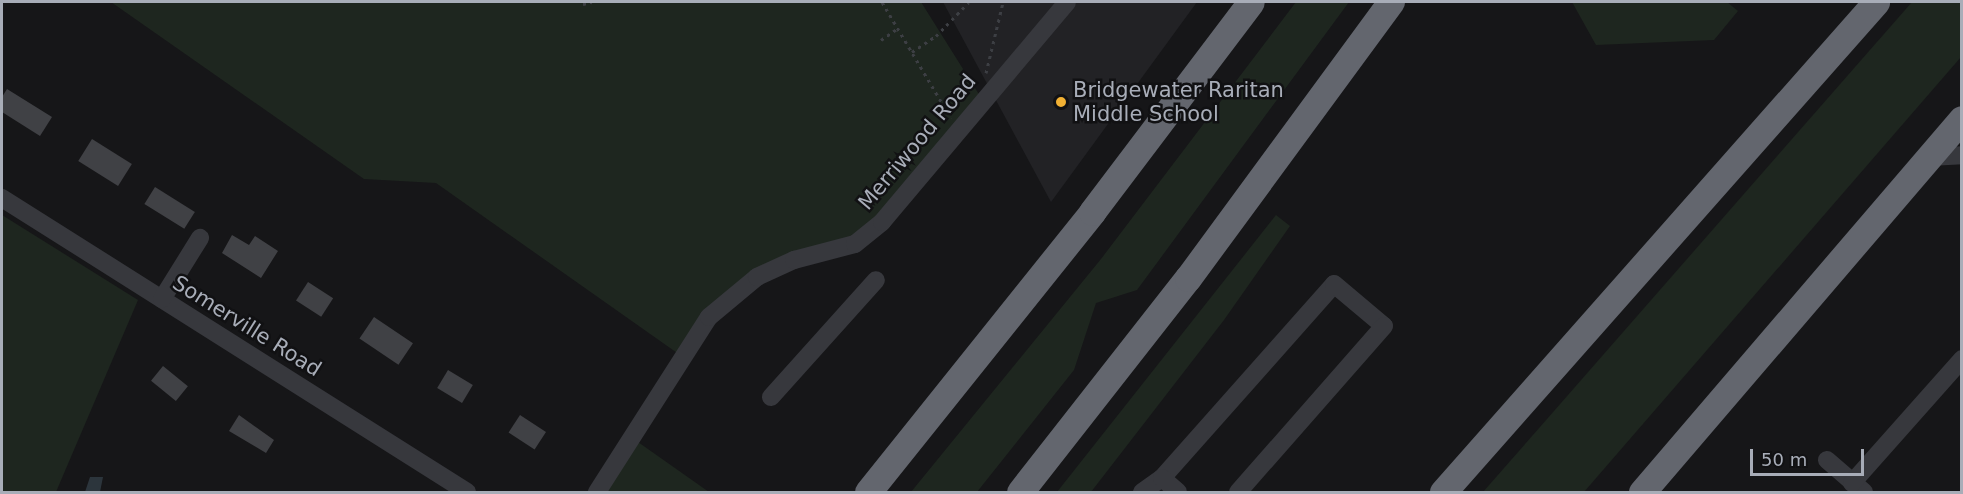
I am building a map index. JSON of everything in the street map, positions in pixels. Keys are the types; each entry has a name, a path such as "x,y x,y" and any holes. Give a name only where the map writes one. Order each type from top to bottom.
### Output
{"highway":[{"path":"868,492 1077,231 1251,2"},
{"path":"1020,492 1188,278 1391,2"},
{"path":"1443,492 1876,2"},
{"path":"1642,492 1962,119"}],"street":[{"name":"Merriwood Road","path":"597,492 709,317 757,278 794,260 855,244 882,222 954,124 1067,2"},
{"path":"1929,157 1962,155"},
{"name":"Somerville Road","path":"2,198 467,492"},
{"path":"162,299 200,238"},
{"path":"771,397 876,280"},
{"path":"1142,492 1162,478 1334,284 1384,326 1238,492"},
{"path":"1827,460 1858,488 1962,359"},
{"path":"1162,478 1178,492"}],"path":[{"path":"583,4 592,2"},
{"path":"882,2 954,124"},
{"path":"912,52 936,36 969,2"},
{"path":"984,80 1003,2"},
{"path":"881,40 898,28"},
{"path":"954,124 958,111"}],"shaded area":[{"path":"111,2 921,2 985,104 867,238 738,289 680,355 436,183 364,179"},
{"name":"Bridgewater Raritan Middle School","path":"943,2 1197,2 1051,202"},
{"path":"1296,2 1349,2 1137,290 1096,303 1074,370 977,492 911,492 1101,259"},
{"path":"1572,2 1727,2 1738,11 1714,40 1596,45"},
{"path":"1912,2 1961,2 1961,57 1584,492 1483,492"},
{"path":"2,215 138,300 56,492 2,492"},
{"path":"1276,215 1290,226 1224,320 1091,492 1057,492"},
{"path":"638,442 709,492 606,492"},
{"path":"90,477 103,477 100,492 85,492"}],"building":[{"path":"7,89 52,117 40,136 2,112 2,97"},
{"path":"92,139 132,164 118,186 78,161"},
{"path":"155,187 195,212 184,229 144,204"},
{"path":"232,235 249,245 255,236 278,251 261,278 222,253"},
{"path":"308,282 333,298 321,317 296,300"},
{"path":"374,317 413,343 398,365 359,339"},
{"path":"163,366 188,386 176,401 151,381"},
{"path":"448,370 473,385 462,403 437,388"},
{"path":"239,415 274,440 266,453 229,431"},
{"path":"520,415 546,432 535,449 509,433"}],"place":[{"name":"Bridgewater Raritan Middle School","path":"1061,102"}]}
